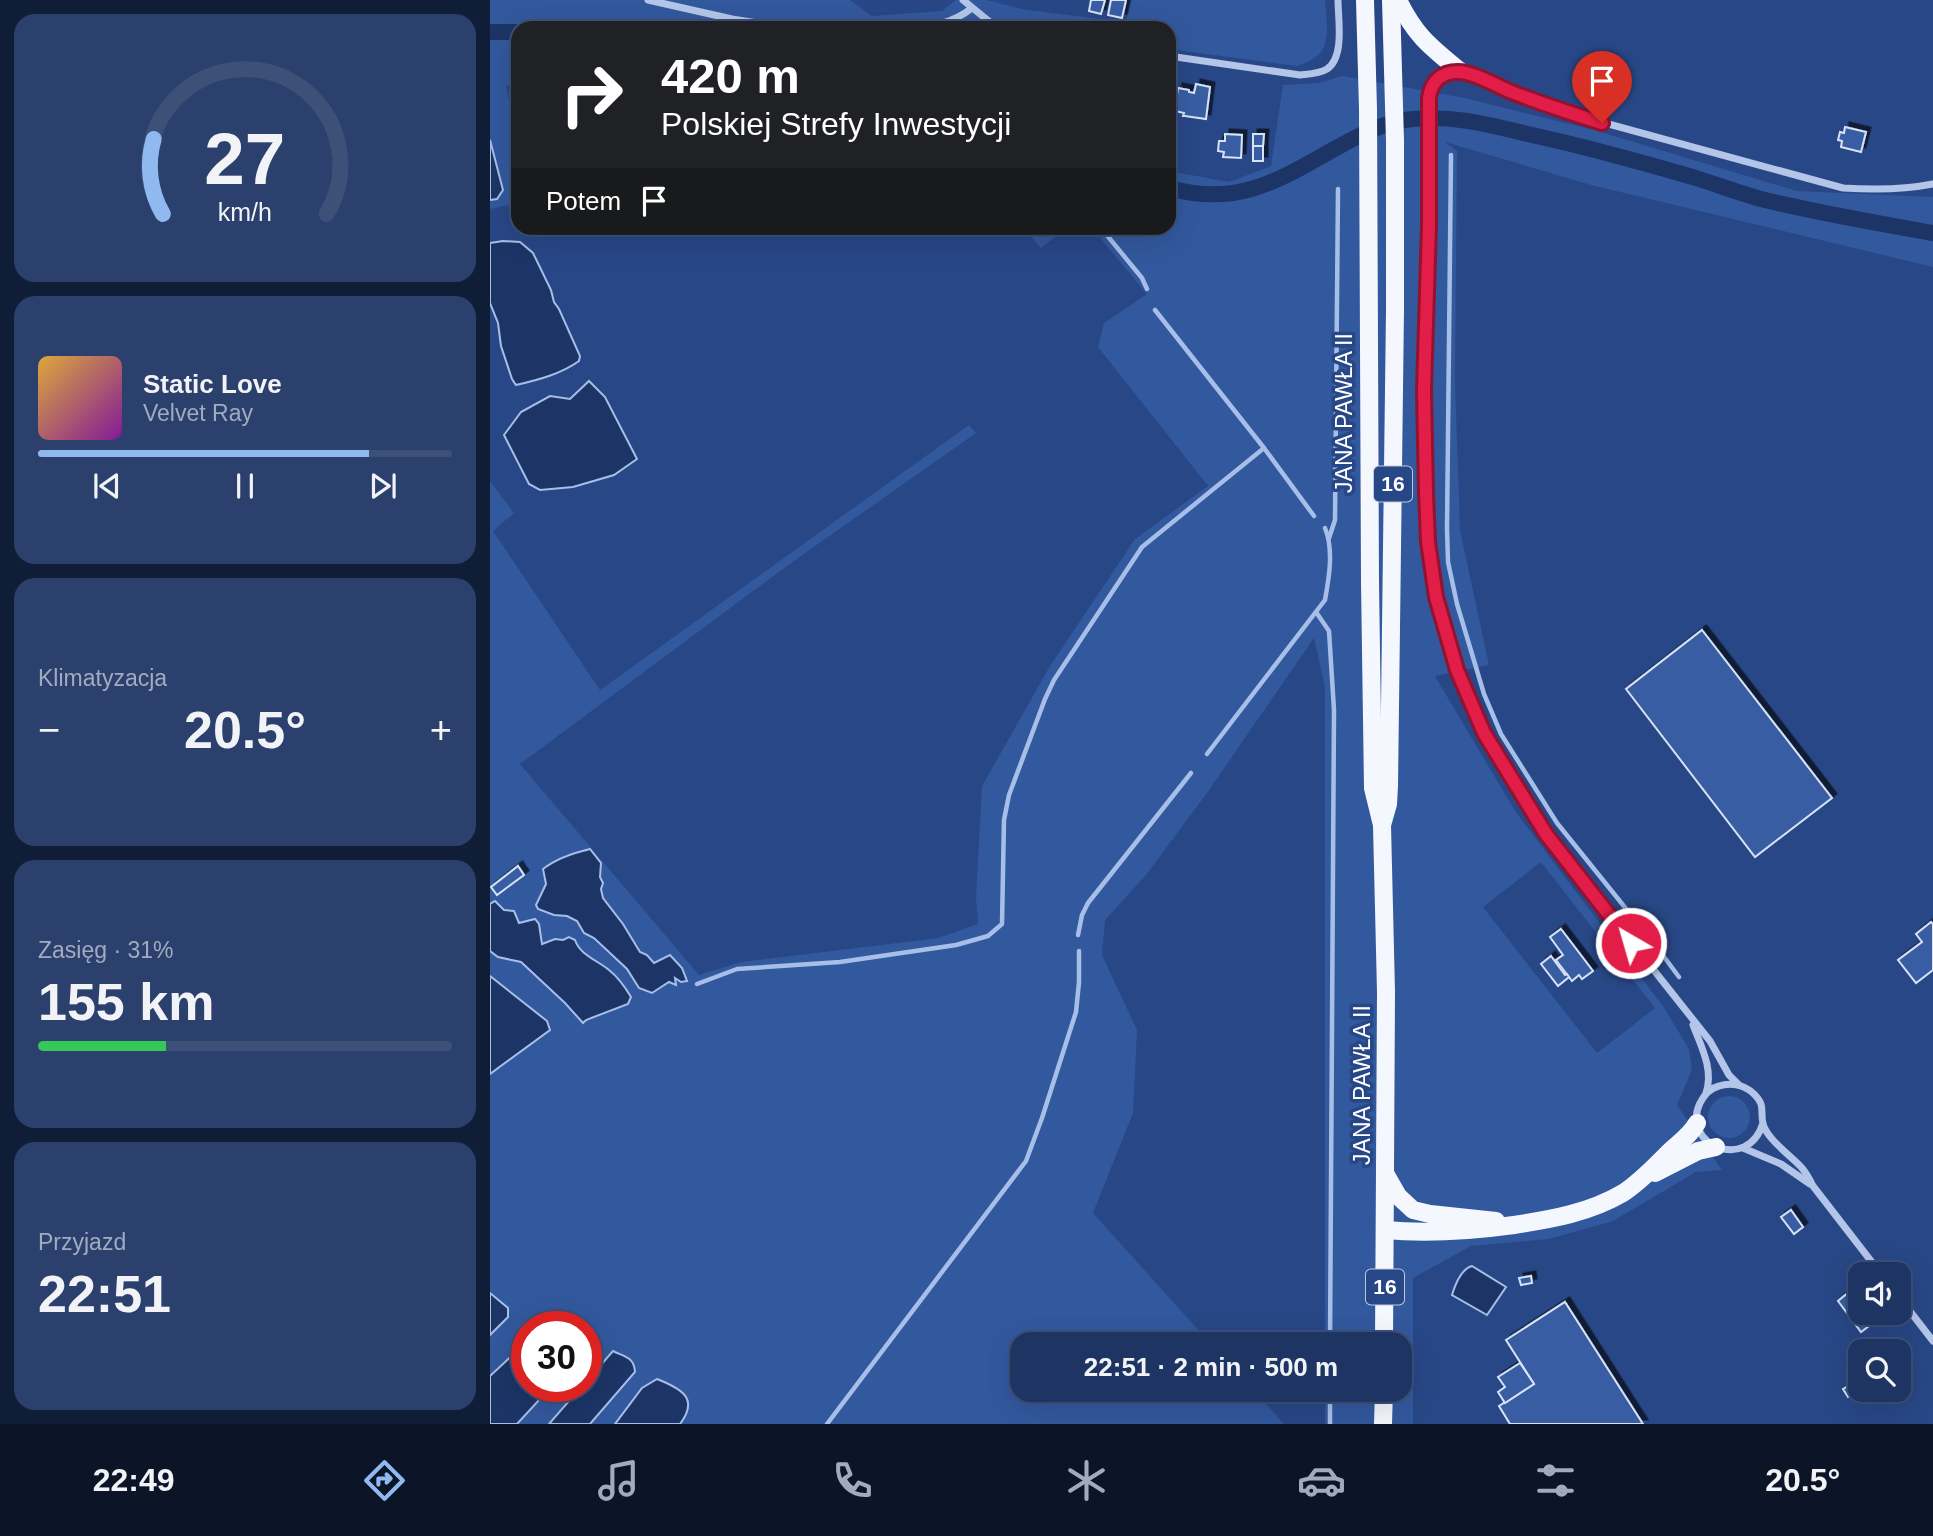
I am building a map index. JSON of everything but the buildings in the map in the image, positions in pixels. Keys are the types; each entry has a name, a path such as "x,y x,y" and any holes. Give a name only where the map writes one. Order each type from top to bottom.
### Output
{"main road":[{"name":"JANA PAWŁA II","path":"1365,0 1373,788 1382,825 1386,992 1384,1332"},
{"name":"JANA PAWŁA II","path":"1382,825 1388,804 1389,786 1393,578 1395,103 1391,0"},
{"path":"1398,0 1419,35 1461,72"},
{"path":"1642,1179 1688,1136 1697,1123"},
{"path":"1385,1230 1465,1232 1547,1220 1611,1199 1642,1179 1698,1151 1716,1147"},
{"path":"1386,1175 1398,1196 1421,1213 1521,1224"},
{"path":"1383,1424 1384,1402"}],"street":[{"path":"648,0 744,21"},
{"path":"963,0 988,21"},
{"path":"1176,57 1300,75 1320,72 1329,68 1338,52 1338,0"},
{"path":"950,21 972,8"},
{"path":"1739,1085 1729,1075 1710,1041 1546,834 1484,733 1457,670 1436,597 1428,542 1424,390 1429,225 1429,98 1435,81 1448,74 1461,72 1572,114 1843,188 1878,190 1933,184"},
{"path":"1690,1018 1710,1079 1698,1107 1697,1123 1701,1133 1716,1147 1725,1150 1743,1148 1781,1164 1813,1186"},
{"path":"1706,1093 1727,1084 1739,1085 1755,1095 1763,1113 1763,1123 1756,1138 1743,1148"},
{"path":"1763,1123 1769,1135 1804,1171 1872,1262"},
{"path":"1911,1313 1933,1341"}],"shaded area":[{"path":"490,0 850,0 872,16 942,11 956,0 987,0 1026,10 1118,21 511,21 511,85 506,85 511,112 511,204 490,209"},
{"path":"1132,0 1325,0 1326,41 1319,54 1297,66 1176,50 1176,21 1126,21"},
{"path":"1342,76 1465,98 1594,130 1797,191 1933,197 1933,267 1591,185 1445,142 1457,151 1455,381 1460,530 1489,665 1435,676 1515,811 1665,1009 1689,1049 1692,1070 1677,1105 1722,1170 1696,1172 1613,1221 1549,1239 1471,1246 1413,1278 1413,1424 1325,1424 1325,1402 1412,1402 1412,1332 1325,1332 1325,687 1314,638 1207,793 1146,875 1105,920 1102,955 1137,1030 1133,1113 1093,1213 1200,1332 1010,1332 1010,1402 1264,1402 1284,1424 490,1424 490,481 514,513 493,531 600,690 969,425 976,433 791,563 520,764 699,975 741,962 938,938 978,924 976,897 982,786 1050,666 1135,539 1208,486 1098,347 1104,323 1147,294 1098,235 1176,235 1176,172 1229,182 1271,166 1283,85 1319,83","holes":["1541,862 1655,1008 1597,1053 1483,907"]},
{"path":"490,140 503,190 497,199 490,200"},
{"path":"1030,235 1057,235 1041,248"},
{"path":"520,242 533,253 580,356 579,361 565,370 516,385 501,346 498,323 490,303 490,243"},
{"path":"589,381 605,397 637,459 614,475 573,487 540,490 529,484 504,435 521,412 550,396 570,399"},
{"path":"590,849 601,863 603,898 640,952 654,963 670,955 682,968 687,981 681,982 675,978 676,985 669,982 652,993 639,988 627,969 594,938 584,933 577,921 538,909 536,905 546,884 543,869 565,856"},
{"path":"495,901 504,910 514,911 519,923 535,919 539,924 542,944 569,937 575,940 585,953 618,979 631,997 628,1004 583,1023 521,962 498,957 490,951 490,904"},
{"path":"490,976 547,1021 550,1030 490,1074"},
{"path":"1729,1096 1744,1102 1750,1117 1744,1132 1729,1138 1714,1132 1708,1117 1714,1102"},
{"path":"1472,1266 1506,1287 1487,1315 1452,1295 1462,1274"},
{"path":"490,1293 508,1308 508,1317 490,1335"},
{"path":"613,1351 631,1360 635,1372 590,1424 549,1424 568,1402 602,1402 602,1364"},
{"path":"511,1356 511,1402 537,1402 517,1424 490,1424 490,1376"},
{"path":"657,1379 685,1395 688,1407 680,1424 615,1424 642,1388"}],"waterway":[{"path":"490,32 511,32"},
{"path":"1176,190 1214,194 1252,189 1290,174 1379,127 1412,119 1443,118 1487,124 1594,150 1782,204 1933,233"},
{"path":"1451,155 1447,529 1448,562 1457,604 1484,694 1501,734 1557,823 1679,977"},
{"path":"1329,538 1335,520 1338,189"},
{"path":"1107,235 1142,278 1147,289"},
{"path":"697,984 737,969 840,962 956,945 988,936 1002,924 1004,820 1009,795 1054,680 1142,547 1264,448 1155,310"},
{"path":"1264,448 1314,516"},
{"path":"1207,754 1325,600 1330,555 1325,528"},
{"path":"1316,612 1329,631 1334,710 1330,1332"},
{"path":"1078,935 1082,915 1088,903 1191,773"},
{"path":"827,1424 1026,1161 1076,1012 1079,951"},
{"path":"1330,1402 1330,1424"}],"route":[{"path":"1602,123 1461,72 1441,76 1432,85 1429,98 1429,225 1424,390 1426,493 1428,542 1436,597 1457,670 1484,733 1546,834 1631,943"}]}
